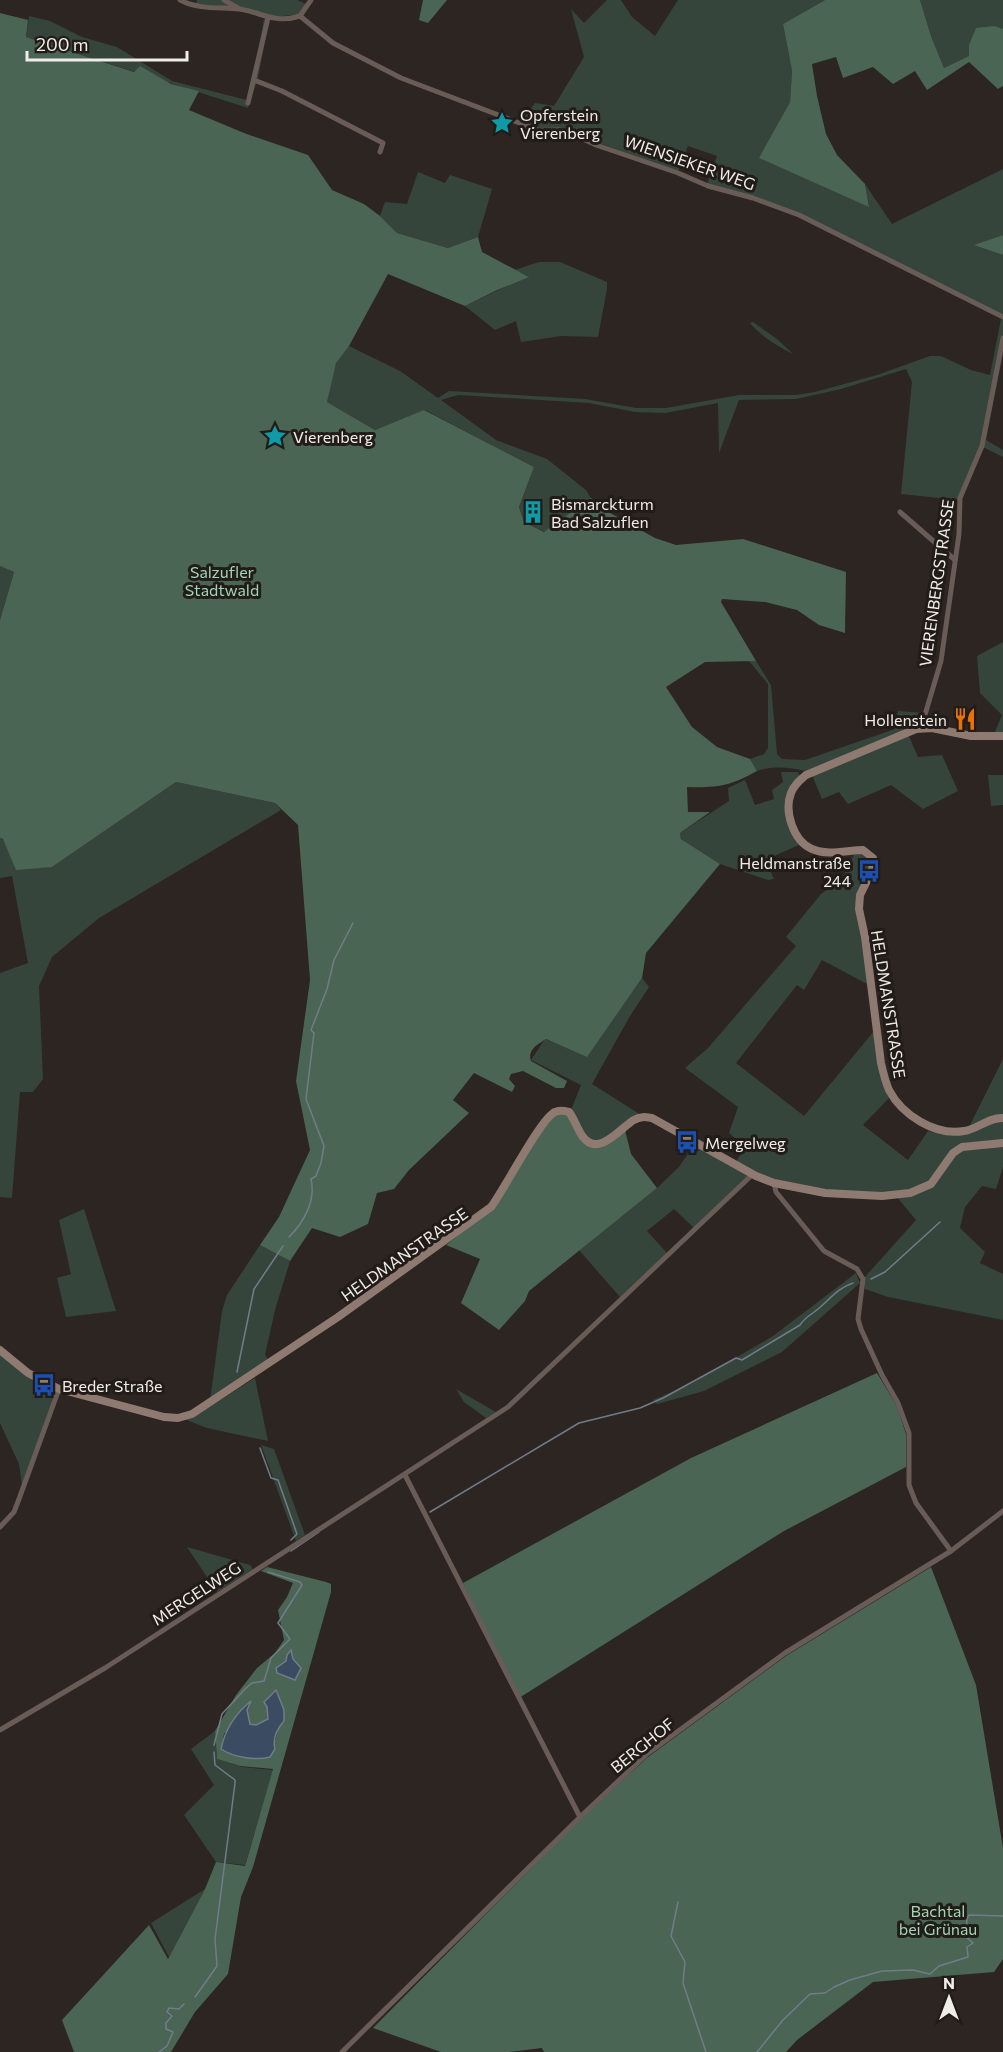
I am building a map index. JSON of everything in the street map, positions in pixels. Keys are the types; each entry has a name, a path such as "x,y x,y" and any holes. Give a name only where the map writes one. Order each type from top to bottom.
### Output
{"main road":[{"path":"924,728 971,736 1003,736"},
{"name":"HELDMANSTRASSE","path":"924,728 916,729 813,771 797,782 791,792 788,811 798,837 812,849 827,853 863,850 873,858 872,872 860,895 859,909 865,937 881,1063 887,1084 896,1099 914,1118 928,1126 956,1132 975,1128 995,1117 1003,1118"},
{"name":"HELDMANSTRASSE","path":"0,1350 28,1373 59,1389 164,1417 178,1418 192,1414 338,1317 492,1207 538,1131 556,1111 569,1112 583,1137 588,1142 596,1143 608,1142 633,1120 642,1117 652,1118 753,1174 774,1183 825,1193 882,1196 910,1193 931,1184 953,1154 962,1147 1003,1143"}],"street":[{"path":"180,0 198,7 241,9"},
{"path":"224,0 267,18 285,20 300,16 311,0"},
{"name":"WIENSIEKER WEG","path":"300,16 333,43 401,78 538,130 559,130 570,133 596,145 678,173 708,186 753,198 799,215 1003,317"},
{"path":"248,103 267,18"},
{"path":"254,80 282,91 383,143 380,152"},
{"name":"VIERENBERGSTRASSE","path":"924,728 924,718 941,662 959,534 960,498 982,446 1003,338"},
{"path":"900,512 955,560"},
{"name":"MERGELWEG","path":"0,1730 105,1668 508,1407 753,1174"},
{"path":"774,1183 776,1192 824,1251 857,1269 863,1279 858,1319 882,1375 898,1403 909,1433 909,1485 916,1503 951,1551"},
{"path":"0,1527 14,1512 59,1389"},
{"path":"405,1475 580,1817"},
{"name":"BERGHOF","path":"342,2052 647,1754 785,1653 951,1551 1003,1511"}],"green space":[{"path":"197,0 297,0 306,4 300,14 275,17 196,5"},
{"path":"423,0 447,0 428,23 419,20"},
{"path":"607,0 621,0 632,17 655,36 678,0 825,0 783,24 792,71 790,102 760,158 869,206 865,184 892,224 1003,169 1003,235 975,245 1003,255 1003,315 800,214 707,184 717,156 688,146 678,172 558,128 538,127 521,121 535,103 554,106 584,57 571,9 584,23"},
{"path":"825,0 920,0 944,68 969,56 969,45 976,28 995,26 1003,29 1003,86 998,89 969,62 927,90 915,71 893,84 873,67 843,78 836,57 812,64 826,134 837,155 865,184 869,207 759,158 790,102 792,71 783,24"},
{"path":"920,0 1003,0 1003,29 995,26 970,56 944,68"},
{"name":"Salzufler Stadtwald","path":"0,13 28,20 26,37 134,72 140,66 171,84 199,91 189,110 244,133 308,155 332,190 364,204 397,233 448,248 478,237 482,252 529,277 465,306 388,274 349,346 336,363 327,402 375,430 424,410 534,467 519,507 524,522 544,532 591,498 603,509 655,538 676,545 743,539 846,572 845,633 819,625 797,610 765,602 722,599 721,602 756,661 705,662 666,687 692,727 717,747 750,759 757,771 724,785 687,787 688,812 710,812 680,833 681,839 720,864 646,953 642,978 587,1057 546,1039 532,1051 531,1061 567,1081 564,1088 556,1088 523,1071 511,1074 509,1079 515,1086 512,1092 474,1073 453,1100 469,1113 409,1170 394,1189 377,1193 368,1224 340,1237 312,1228 290,1261 260,1245 279,1217 310,1150 296,1081 310,980 298,825 275,803 176,782 52,867 16,870 3,839 0,838 0,620 14,572 0,566"},
{"path":"29,16 50,21 82,37 117,47 172,81 247,100 264,19 269,20 258,78 248,108 26,37"},
{"path":"418,172 445,183 450,175 492,189 478,237 448,248 397,233 380,216 385,202 407,204"},
{"path":"1003,235 1003,255 974,245"},
{"path":"539,262 560,262 607,282 598,337 561,336 521,342 516,321 495,330 465,306 528,276 515,270"},
{"path":"1001,319 1003,320 1003,354 986,440 1003,450 1003,457 983,447 958,500 901,494 912,382 906,369 841,389 796,399 739,400 719,453 718,403 665,413 635,412 589,403 458,395 441,400 496,440 547,459 586,490 591,498 545,532 524,522 519,507 534,467 425,410 375,430 327,402 336,364 343,351 349,346 400,371 438,398 449,391 585,399 636,408 666,408 739,395 796,395 815,392 877,375 930,356 941,356 971,370 990,375"},
{"path":"753,322 793,354 765,337 750,323"},
{"path":"0,566 14,572 0,620"},
{"path":"1003,642 1003,734 994,734 1002,715 980,693 977,656"},
{"path":"749,661 756,661 771,685 777,754 782,759 805,760 895,729 898,711 924,713 920,726 805,771 769,768 757,771 750,759 764,754 768,748 768,684"},
{"path":"908,734 918,757 942,755 958,791 923,809 891,785 848,804 839,792 822,799 812,775"},
{"path":"781,772 798,772 800,776 787,801 801,844 765,860 774,879 768,880 720,864 681,839 680,833 729,801 728,788 745,780 755,805 774,799 772,790 783,782"},
{"path":"988,775 1003,775 1003,805 991,806"},
{"path":"176,782 275,803 281,810 99,918 52,957 39,986 43,1079 33,1092 20,1092 12,1198 0,1197 0,973 28,963 12,876 0,878 0,838 52,867"},
{"path":"855,852 865,854 872,863 858,895 869,985 822,960 804,990 797,985 736,1063 804,1116 874,1031 890,1097 863,1125 908,1160 928,1131 957,1135 995,1120 1003,1120 1003,1140 961,1144 928,1183 913,1190 893,1193 845,1193 797,1186 760,1175 736,1162 745,1147 729,1133 738,1107 685,1068 708,1048 796,946 786,937 821,894 842,879"},
{"path":"642,978 649,987 592,1084 641,1115 613,1136 598,1141 590,1140 582,1133 571,1110 581,1085 531,1060 545,1039 587,1056"},
{"path":"1003,1059 1003,1115 994,1115 969,1127"},
{"path":"557,1113 569,1115 581,1138 597,1146 625,1130 631,1154 657,1188 529,1291 525,1301 499,1330 461,1303 480,1259 446,1245 493,1207 530,1146"},
{"path":"694,1145 749,1175 694,1228 674,1209 647,1231 667,1253 620,1297 579,1250 657,1188 679,1167"},
{"path":"1003,1146 1003,1167 996,1189 982,1186 965,1207 960,1228 985,1252 980,1263 1003,1274 1003,1320 888,1297 865,1289 864,1278 916,1220 897,1197 932,1186 955,1154 963,1149"},
{"path":"84,1209 116,1311 66,1317 57,1278 71,1274 59,1220"},
{"path":"260,1245 290,1261 275,1310 265,1355 269,1361 210,1401 222,1311 227,1295"},
{"path":"856,1273 860,1283 782,1352 704,1391 657,1404 653,1400 689,1385 773,1336"},
{"path":"0,1353 49,1388 54,1396 22,1485 19,1464 0,1423"},
{"path":"877,1373 897,1406 906,1434 906,1467 784,1531 519,1698 463,1583 691,1458"},
{"path":"255,1378 268,1441 207,1428 184,1419 203,1411"},
{"path":"456,1389 496,1412 486,1418 464,1402"},
{"path":"261,1445 274,1449 305,1535 296,1541"},
{"path":"187,1547 250,1565 253,1569 217,1592"},
{"path":"267,1567 326,1582 331,1584 331,1592 253,1867 241,1897 228,1974 195,2012 171,2052 74,2052 62,2020 149,1925 168,1959 205,1889 216,1862 245,1866 273,1769 240,1766 217,1759 215,1731 236,1695 257,1668 275,1653 284,1640 278,1610 293,1583 261,1571","holes":["276,1690 284,1710 270,1757 258,1759 245,1757 221,1749 224,1734 250,1703 247,1710 250,1724 256,1725 268,1719 264,1702"]},
{"name":"Bachtal bei Grünau","path":"931,1567 976,1685 1003,1848 1003,1959 994,1972 873,1982 797,2040 786,2052 544,2052 542,2048 509,2052 441,2052 373,2028 580,1819 648,1757 786,1656"},
{"path":"215,1731 217,1759 242,1767 273,1770 245,1865 216,1862 184,1815 214,1785 191,1749"},
{"path":"205,1889 169,1957 151,1923"}],"water":[{"path":"291,1650 293,1659 301,1668 295,1680 277,1673 276,1668 286,1661"},
{"path":"276,1690 284,1710 284,1721 276,1734 275,1749 270,1757 258,1759 245,1757 221,1749 232,1722 251,1701 247,1710 250,1724 256,1725 268,1719 264,1702"}],"waterway":[{"path":"289,1237 307,1211 312,1195 311,1179 316,1176 324,1146 306,1099 314,1033 311,1030 327,989 334,960 353,923"},
{"path":"871,1279 885,1272 940,1222"},
{"path":"237,1372 254,1289 283,1246"},
{"path":"430,1512 579,1423 640,1408 736,1358 742,1360 800,1325 838,1291 853,1283"},
{"path":"260,1448 271,1478 278,1480 297,1534 291,1540"},
{"path":"291,1551 319,1532"},
{"path":"214,1745 222,1714 252,1683 264,1681 271,1658 290,1639 278,1623 302,1585 300,1582 268,1572"},
{"path":"195,1997 217,1966 215,1939 235,1783 235,1780 215,1765 214,1752"},
{"path":"678,1902 671,1936 685,1962 683,1983 706,2052"},
{"path":"757,2052 783,2020 810,1994 825,1993 850,1980 882,1971 913,1970 930,1974 939,1966 968,1957 967,1947 973,1943 966,1937 969,1915 1003,1916"},
{"path":"159,2052 167,2046 173,2032 166,2029 166,2023 172,2016 167,2012 169,2008 179,2009 184,2004"}],"place":[{"name":"Opferstein Vierenberg","path":"502,123"},
{"name":"Vierenberg","path":"275,436"},
{"name":"Bismarckturm Bad Salzuflen","path":"533,512"},
{"name":"Hollenstein","path":"965,719"},
{"name":"Heldmanstraße 244","path":"869,871"},
{"name":"Mergelweg","path":"687,1142"},
{"name":"Breder Straße","path":"44,1385"}]}
